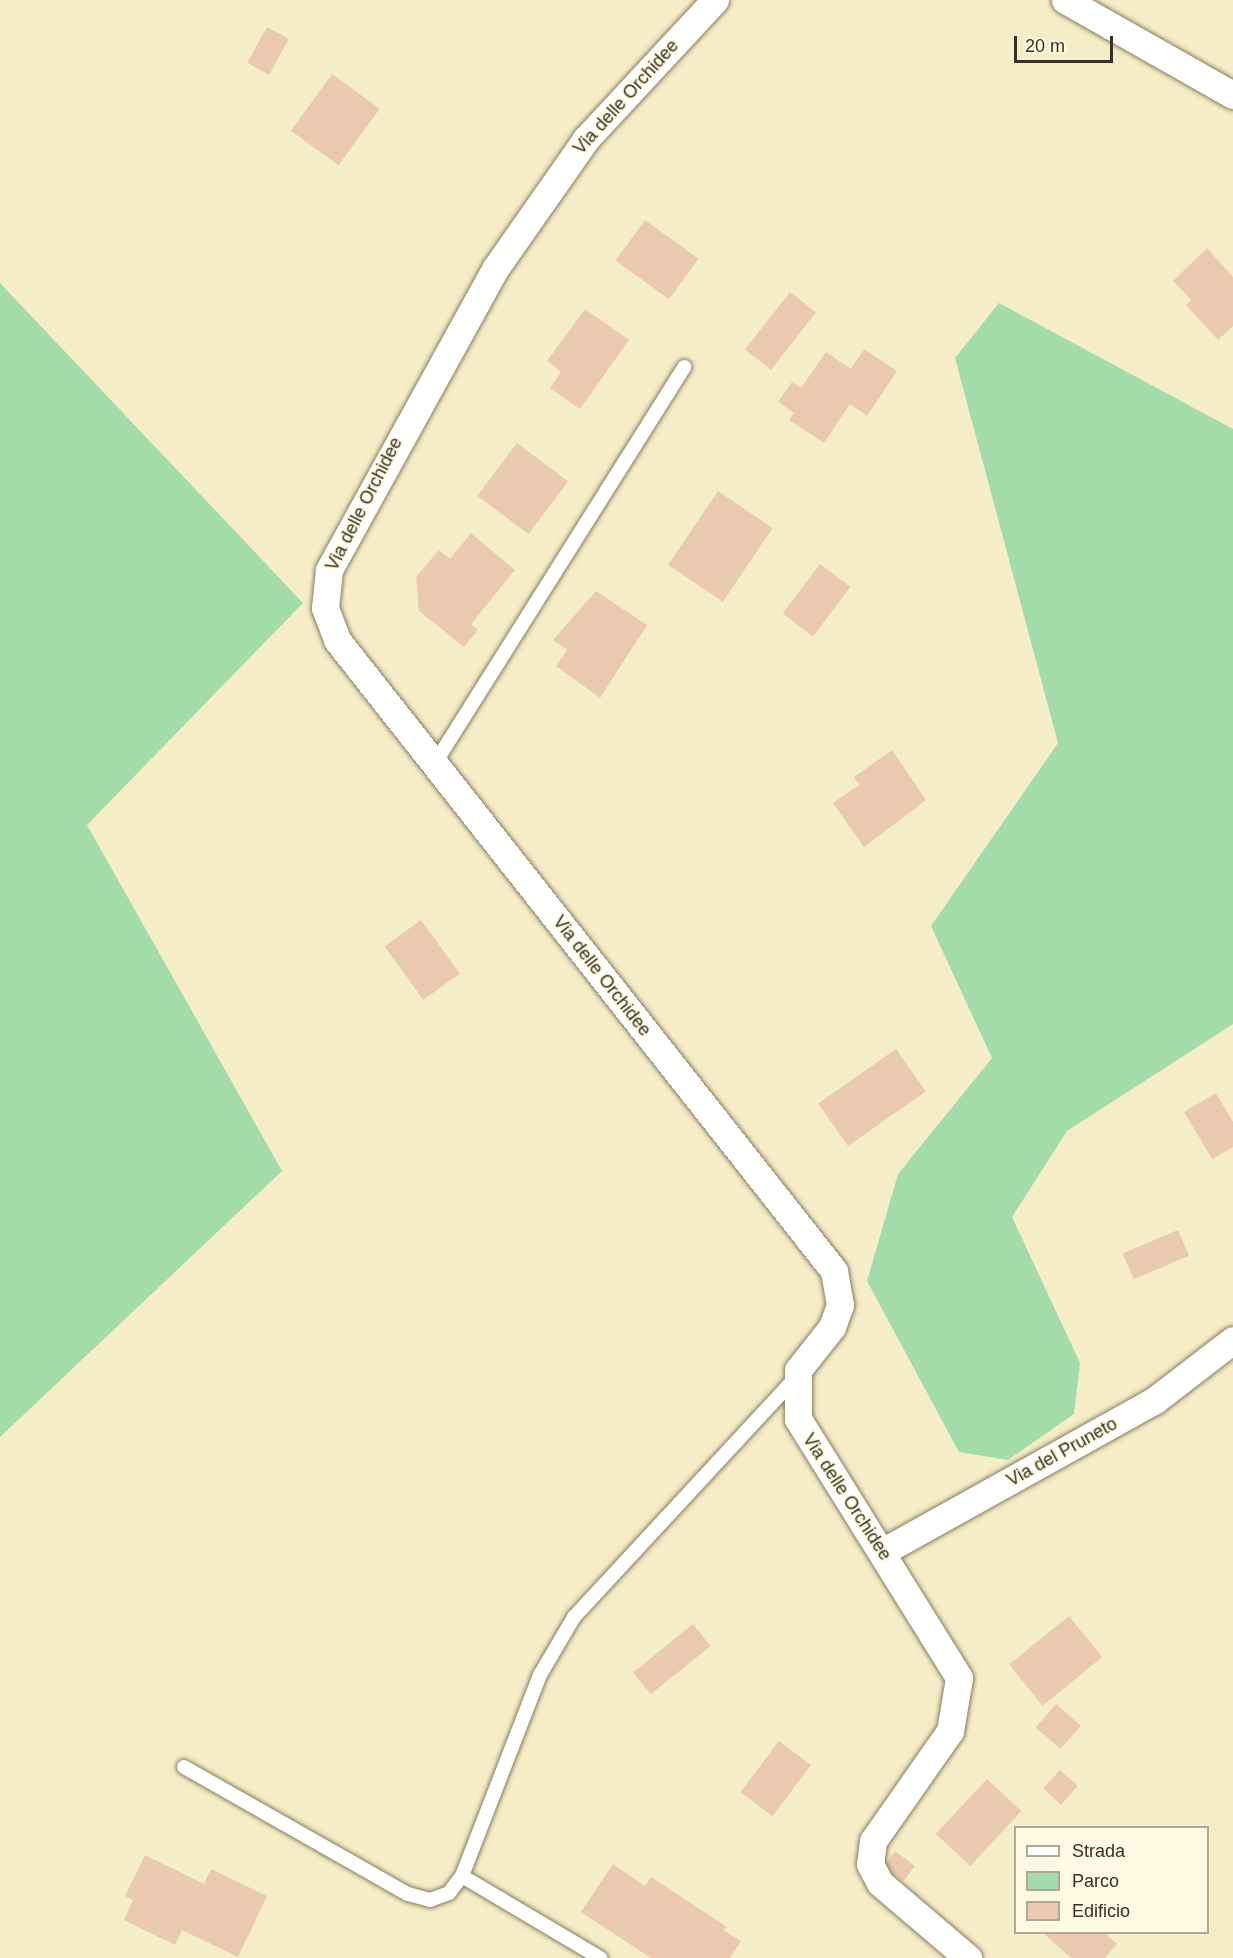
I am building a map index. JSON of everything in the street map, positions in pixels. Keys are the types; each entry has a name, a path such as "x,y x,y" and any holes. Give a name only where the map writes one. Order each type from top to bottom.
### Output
{"street":[{"name":"Via delle Orchidee","path":"715,0 605,116 527,219 448,346 325,579 325,608 337,640 834,1271 840,1305 834,1322 795,1378 801,1426 953,1662 959,1690 945,1742 873,1841 870,1864 879,1883 968,1958"},
{"path":"1065,0 1233,95"},
{"name":"Via del Pruneto","path":"882,1552 1155,1400 1233,1340"}],"lane":[{"path":"435,763 684,367"},
{"path":"184,1767 419,1899 441,1898 462,1876 540,1675 574,1617 795,1378"},
{"path":"462,1876 600,1958"}],"green space":[{"path":"0,283 303,603 87,825 282,1171 0,1437"},
{"path":"999,303 1233,429 1233,1024 1067,1131 1012,1217 1080,1363 1074,1414 1008,1460 959,1452 867,1281 898,1174 992,1058 931,926 1058,743 955,358"}],"building":[{"path":"267,27 289,39 269,75 247,63"},
{"path":"332,74 380,109 339,165 291,131"},
{"path":"645,220 698,259 669,299 616,260"},
{"path":"1207,248 1233,277 1233,326 1218,340 1186,305 1191,300 1173,281"},
{"path":"790,292 816,312 771,370 745,350"},
{"path":"585,309 629,340 580,409 550,388 561,372 547,361"},
{"path":"864,349 897,371 867,416 850,404 824,443 789,420 794,413 778,402 792,382 801,388 826,352 851,369"},
{"path":"517,443 568,482 528,534 477,496"},
{"path":"718,491 773,528 723,602 668,565"},
{"path":"471,533 515,570 471,624 478,630 464,647 419,611 416,577 439,550 450,559"},
{"path":"820,564 850,587 813,636 783,614"},
{"path":"596,591 647,625 600,698 556,666 567,650 553,640"},
{"path":"892,750 926,800 864,847 833,803 859,785 854,777"},
{"path":"421,920 460,973 423,1000 385,946"},
{"path":"896,1049 926,1092 848,1146 818,1103"},
{"path":"1216,1093 1233,1122 1233,1147 1212,1159 1184,1112"},
{"path":"1178,1230 1189,1256 1134,1279 1123,1253"},
{"path":"1069,1616 1102,1657 1043,1706 1009,1664"},
{"path":"693,1624 711,1646 651,1694 633,1672"},
{"path":"1056,1704 1081,1726 1061,1749 1036,1727"},
{"path":"779,1741 811,1765 772,1816 740,1792"},
{"path":"1060,1770 1078,1786 1061,1805 1043,1789"},
{"path":"987,1779 1021,1811 970,1866 936,1834"},
{"path":"895,1851 915,1866 904,1881 884,1866"},
{"path":"145,1855 204,1884 211,1869 267,1896 238,1957 182,1930 175,1945 124,1920 133,1900 125,1896"},
{"path":"613,1864 645,1886 651,1877 727,1927 723,1930 741,1941 730,1958 651,1958 581,1912"},
{"path":"1044,1934 1106,1934 1117,1944 1105,1958 1071,1958"}]}
